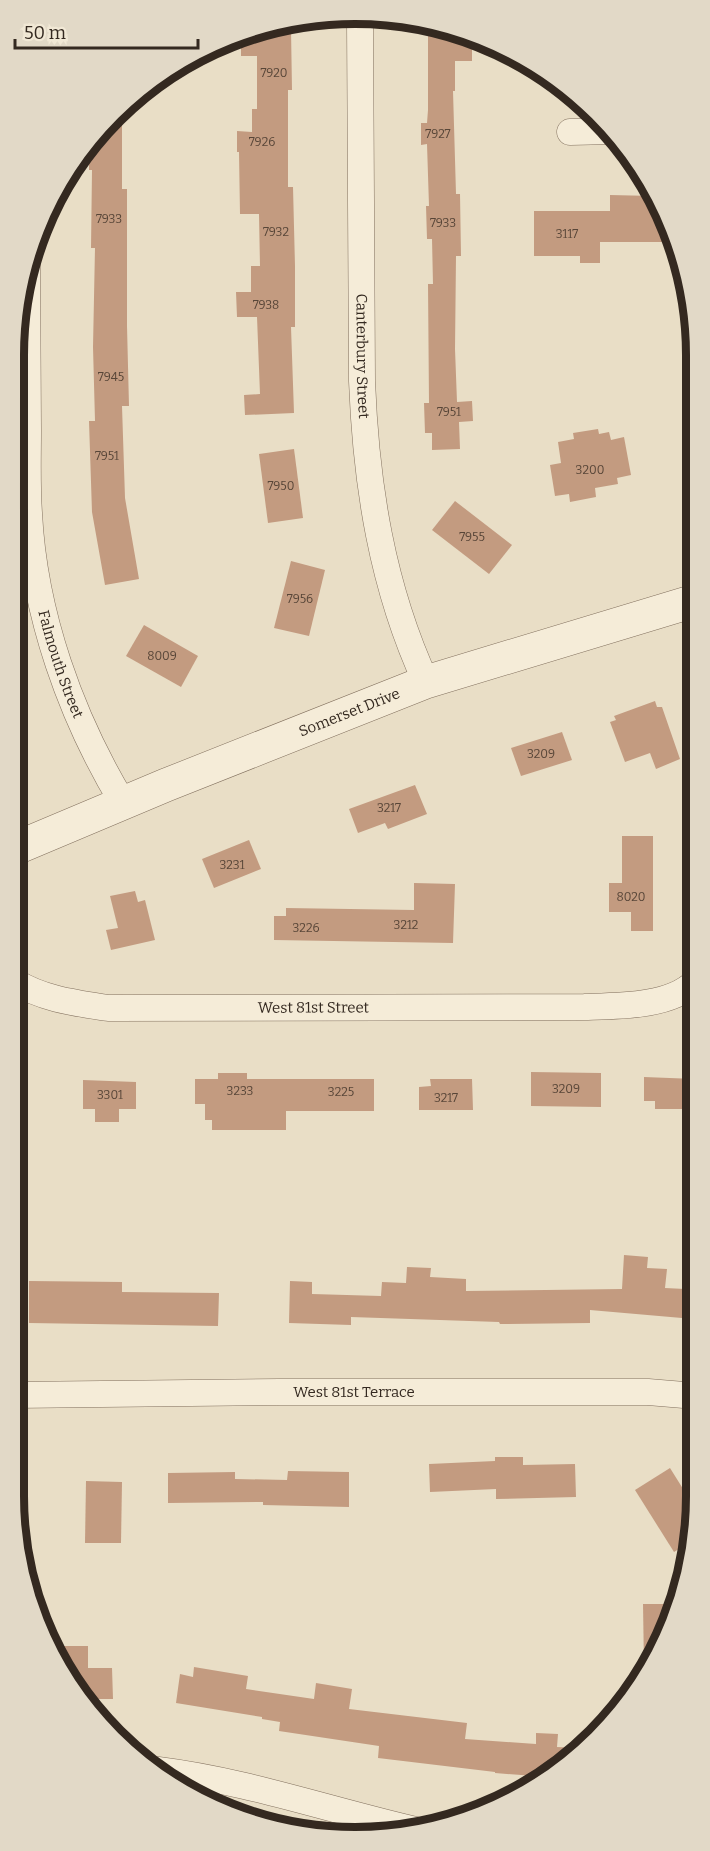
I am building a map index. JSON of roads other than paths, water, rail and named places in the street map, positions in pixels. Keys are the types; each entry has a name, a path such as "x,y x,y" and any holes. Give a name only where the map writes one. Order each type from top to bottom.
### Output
{"street":[{"name":"Canterbury Street","path":"360,24 364,440 372,504 390,583 412,653 426,682"},
{"path":"570,132 599,131"},
{"name":"Falmouth Street","path":"27,309 29,513 36,575 51,639 81,722 101,766 123,803"},
{"name":"Somerset Drive","path":"24,845 426,682 686,603"},
{"name":"West 81st Street","path":"24,985 48,996 70,1002 108,1008 618,1006 660,999 686,990"},
{"name":"West 81st Terrace","path":"24,1395 648,1392 686,1395"},
{"path":"172,1772 266,1790 392,1825"}]}
